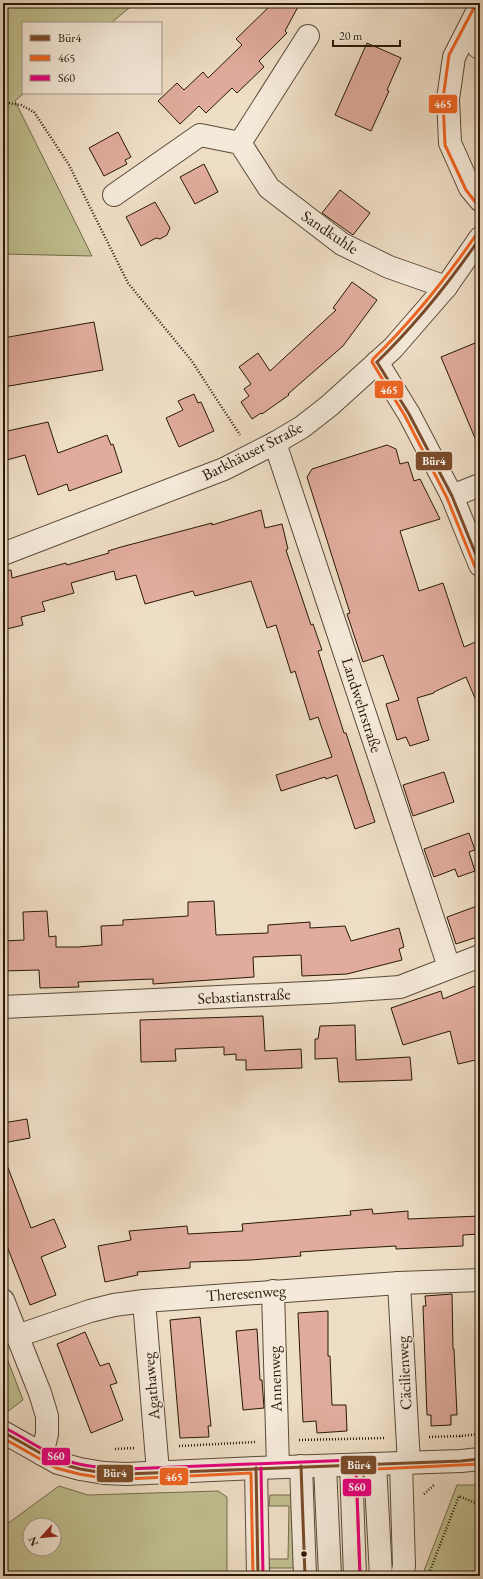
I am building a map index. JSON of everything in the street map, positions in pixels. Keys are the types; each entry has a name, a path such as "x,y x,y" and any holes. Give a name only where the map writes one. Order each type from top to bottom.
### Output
{"street":[{"path":"480,6 454,57 448,99 450,143 470,188 480,200"},
{"path":"114,194 200,135 240,143 308,36"},
{"name":"Sandkuhle","path":"240,143 269,188 342,244 389,267 446,287"},
{"name":"Barkhäuser Straße","path":"3,554 224,469 275,443 302,427 329,406 392,348 446,287 480,238"},
{"path":"377,362 409,414 452,496 480,565"},
{"name":"Landwehrstraße","path":"275,443 449,967"},
{"path":"452,496 480,485"},
{"name":"Sebastianstraße","path":"3,1007 328,992 400,987 480,956"},
{"name":"Theresenweg","path":"17,1336 114,1304 273,1291 399,1283 480,1280"},
{"name":"Cäcilienweg","path":"399,1283 408,1437 405,1463 411,1492 402,1576"},
{"name":"Annenweg","path":"273,1291 278,1467"},
{"path":"3,1300 40,1393 47,1416 47,1434 42,1454"},
{"name":"Agathaweg","path":"144,1301 158,1472"},
{"path":"3,1432 58,1463 104,1473 126,1474 471,1460"},
{"path":"375,1464 381,1576"},
{"path":"351,1465 355,1576"},
{"path":"301,1466 305,1576"},
{"path":"325,1466 330,1576"},
{"path":"256,1468 258,1576"}],"path":[{"path":"3,102 21,105 34,112 69,165 128,283 191,360 252,454"},
{"path":"108,1450 277,1441 460,1436 480,1434"},
{"path":"460,1436 471,1460"},
{"path":"411,1492 436,1484"},
{"path":"428,1576 460,1496 480,1505"}],"shaded area":[{"path":"3,3 135,3 112,22 22,22 23,94 15,101 92,256 3,254"},
{"path":"3,1348 23,1400 3,1415"},
{"path":"457,1485 480,1485 480,1576 422,1576"},
{"path":"59,1486 88,1495 218,1491 227,1497 227,1576 3,1576 3,1527"},
{"path":"270,1495 291,1495 298,1568 268,1568 268,1559 288,1559 289,1506 269,1506"}],"building":[{"path":"273,3 300,3 285,31 287,33 259,61 264,67 237,93 232,88 206,113 199,106 180,124 158,101 177,83 184,90 203,72 208,78 242,45 236,39"},
{"path":"367,43 401,58 387,90 389,91 371,131 335,115"},
{"path":"118,132 131,157 125,160 127,164 104,176 89,148"},
{"path":"204,164 218,192 195,204 180,177"},
{"path":"340,190 370,213 353,235 322,213"},
{"path":"155,202 170,228 167,235 160,239 156,238 141,246 126,217"},
{"path":"352,282 377,300 343,346 288,394 289,395 262,414 261,413 252,419 241,402 249,396 244,389 251,384 239,367 258,353 270,371 336,310 333,308"},
{"path":"94,322 103,370 3,387 3,338"},
{"path":"480,341 480,450 441,357"},
{"path":"194,394 198,403 201,402 214,431 179,447 166,418 183,410 178,401"},
{"path":"48,422 58,453 107,435 111,445 113,444 122,472 69,491 67,484 38,495 25,455 3,461 3,432"},
{"path":"387,445 396,449 400,464 408,462 414,481 420,479 440,519 400,531 419,591 443,583 464,647 480,640 480,710 466,677 434,693 417,698 429,740 410,746 406,737 397,740 386,704 399,700 383,655 363,662 347,614 350,613 307,477 312,469"},
{"path":"261,510 265,528 282,524 288,549 286,550 311,625 313,624 322,650 318,651 344,733 346,733 375,822 355,829 337,775 326,779 325,777 281,791 276,775 332,757 318,717 310,720 295,671 291,673 276,625 267,628 251,581 195,596 193,591 145,604 136,575 116,580 114,571 71,583 74,593 42,602 45,611 21,617 23,625 3,630 3,571 11,570 12,578 66,563 67,565 109,553 108,551 121,547 212,523 212,525"},
{"path":"444,772 454,802 413,816 403,785"},
{"path":"469,833 475,850 469,852 475,871 458,877 455,869 434,877 424,849"},
{"path":"214,901 216,935 268,933 268,925 310,922 310,928 345,926 351,941 399,928 404,947 399,949 402,960 347,974 302,976 301,955 253,957 254,977 153,984 153,979 78,982 79,987 40,988 39,970 3,971 3,941 24,940 23,912 47,911 49,937 56,936 56,947 78,947 102,945 101,926 123,925 123,920 188,916 188,902"},
{"path":"480,905 480,936 456,944 447,917"},
{"path":"480,984 480,1059 458,1064 450,1031 403,1045 391,1008 441,991 443,999"},
{"path":"263,1016 265,1051 301,1049 302,1068 246,1070 246,1060 236,1060 236,1054 224,1055 224,1047 175,1049 176,1061 141,1062 140,1020"},
{"path":"355,1025 356,1060 410,1057 412,1080 339,1082 337,1058 315,1059 315,1039 318,1039 320,1026"},
{"path":"27,1119 30,1138 3,1143 3,1123"},
{"path":"3,1160 5,1160 31,1228 54,1219 66,1247 41,1257 56,1295 30,1305 3,1236"},
{"path":"372,1209 373,1214 408,1211 408,1219 480,1216 480,1234 463,1235 463,1246 396,1249 396,1246 344,1249 300,1252 301,1256 251,1260 190,1262 190,1268 137,1272 138,1275 105,1282 98,1246 131,1240 129,1231 187,1226 188,1234 243,1231 242,1224 351,1215 350,1211"},
{"path":"452,1294 453,1349 457,1415 451,1415 451,1425 431,1426 431,1415 427,1415 423,1306 426,1306 425,1296"},
{"path":"328,1311 328,1356 330,1356 332,1405 346,1405 347,1431 317,1433 316,1421 303,1422 298,1313"},
{"path":"200,1317 211,1426 208,1426 209,1437 180,1438 170,1320"},
{"path":"257,1329 260,1380 262,1380 264,1408 243,1410 236,1331"},
{"path":"85,1332 100,1366 109,1363 117,1383 110,1385 123,1420 91,1433 57,1344"}],"transit line":[{"name":"465","path":"476,4 449,55 443,99 445,145 466,190 476,203"},
{"name":"465","path":"475,567 447,498 405,416 372,362 373,359 428,300 476,235"},
{"name":"Bür4","path":"377,362 432,303 480,238"},
{"name":"Bür4","path":"377,362 409,414 452,496 480,565"},
{"name":"S60","path":"5,1428 65,1460 87,1466 103,1468 126,1469 353,1460 356,1465 360,1576"},
{"name":"Bür4","path":"3,1432 58,1463 104,1473 126,1474 480,1459"},
{"name":"465","path":"3,1438 56,1468 103,1478 126,1479 251,1473 253,1576"},
{"name":"465","path":"360,1576 356,1470 480,1464"},
{"name":"Bür4","path":"301,1466 305,1576"},
{"name":"Bür4","path":"256,1468 258,1576"},
{"name":"S60","path":"261,1468 263,1576"}]}
